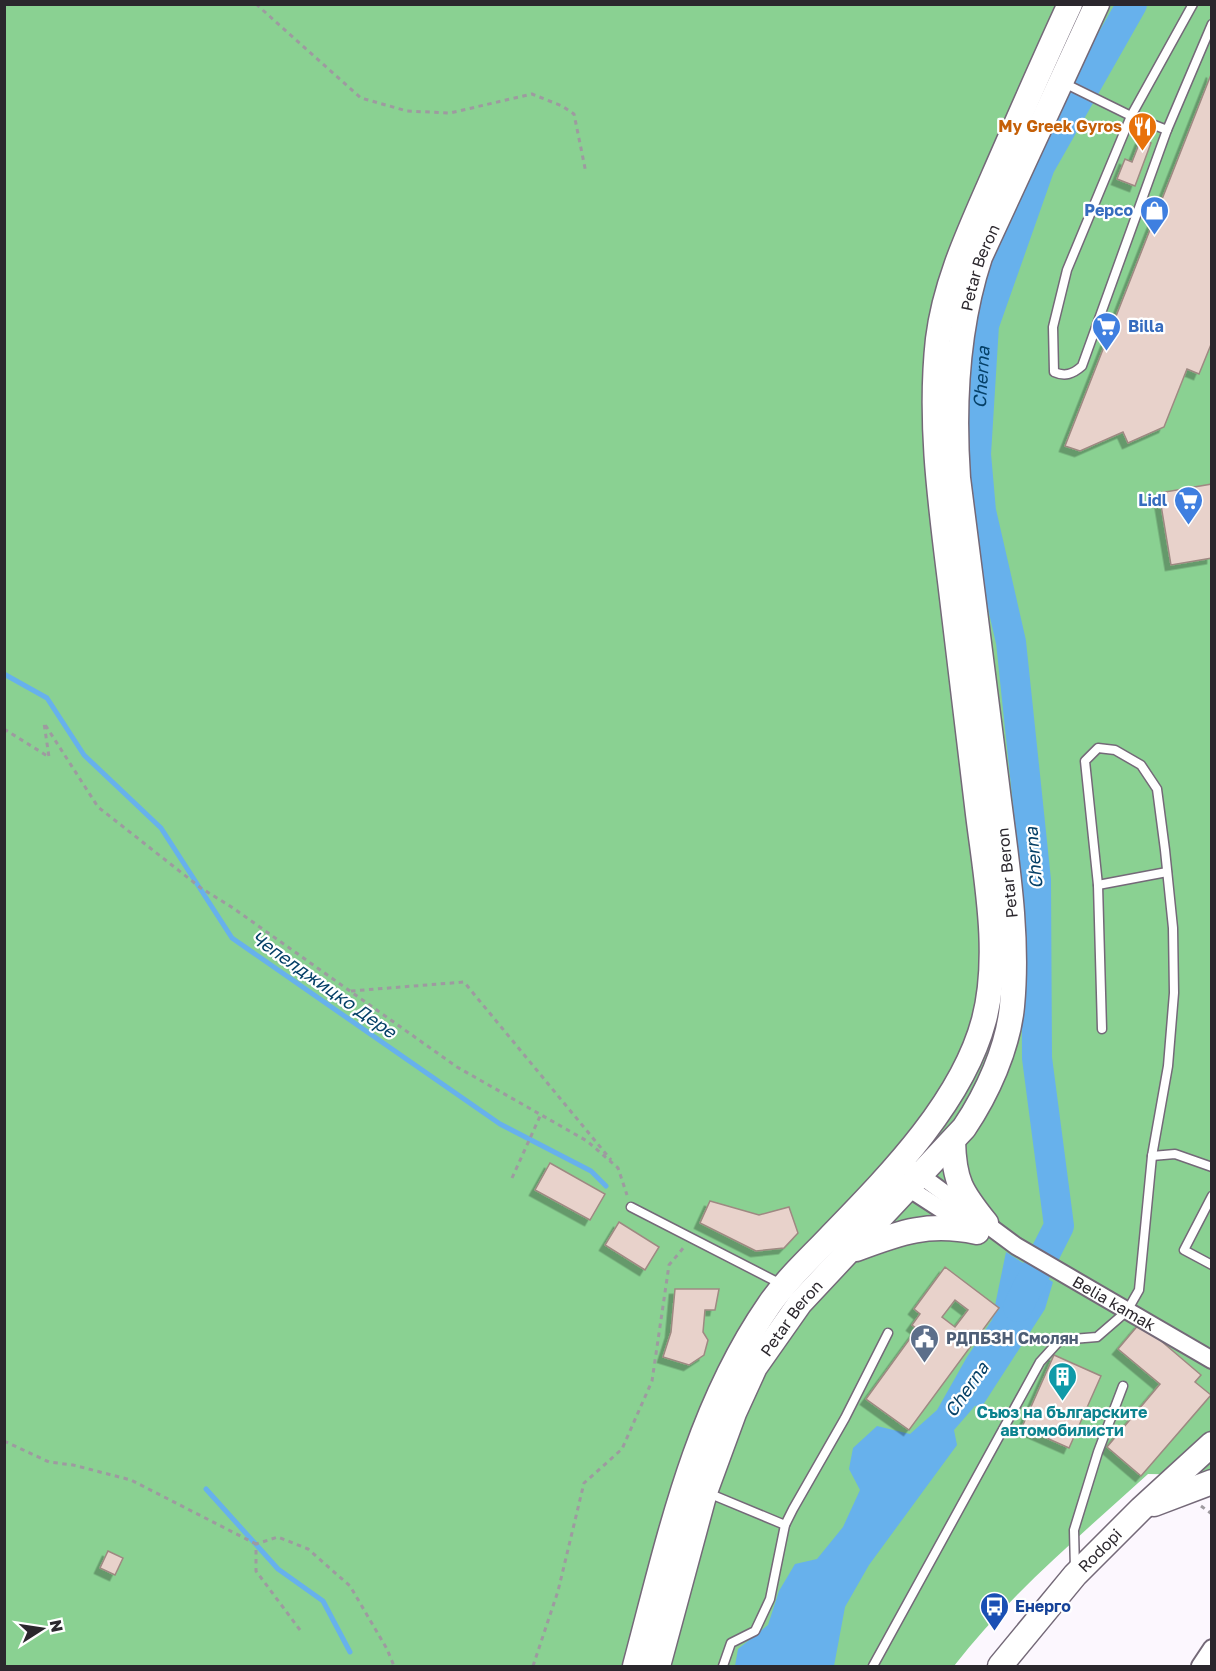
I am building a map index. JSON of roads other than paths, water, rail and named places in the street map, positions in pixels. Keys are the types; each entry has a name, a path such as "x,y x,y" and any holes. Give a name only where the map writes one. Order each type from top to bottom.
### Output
{"main road":[{"name":"Petar Beron","path":"644,1666 695,1487 704,1430 728,1375 783,1285 905,1175 953,1141 975,1112 993,1076 1012,1009 1010,885 958,478 956,424 960,358 970,291 980,257 1054,78 1070,4"},
{"name":"Petar Beron","path":"695,1487 759,1360 800,1303 851,1250 905,1175 970,1056 985,1017 991,970 988,896 937,479 935,398 938,338 943,310 956,265 1054,78 1097,4"},
{"path":"851,1250 905,1232 926,1228 982,1228 960,1186 953,1157 953,1141"},
{"name":"Rodopi","path":"1000,1666 1075,1575 1141,1509 1212,1444"},
{"path":"1141,1509 1212,1482"}],"street":[{"name":"Belia kamak","path":"905,1175 982,1228 1212,1360"},
{"path":"1200,1666 1212,1648"}],"lane":[{"path":"1192,4 1131,116 1067,270 1053,327 1054,372 1062,375 1075,373 1082,366 1167,130 1212,24"},
{"path":"1054,78 1131,116 1167,130"},
{"path":"873,1666 1040,1362 1060,1340 1097,1337 1127,1311 1139,1290 1152,1156 1168,1066 1174,993 1173,928 1157,789 1141,765 1115,750 1098,748 1085,761 1098,885 1102,1029"},
{"path":"1098,885 1167,872"},
{"path":"1152,1156 1175,1154 1212,1167"},
{"path":"1212,1196 1184,1250 1212,1265"},
{"path":"632,1207 783,1285"},
{"path":"723,1666 731,1643 755,1631 770,1599 785,1526 845,1418 888,1333"},
{"path":"1075,1575 1074,1530 1098,1452 1123,1386"},
{"path":"695,1487 785,1526"}],"water":[{"path":"1006,1252 1053,1282 1045,1309 983,1405 975,1406 954,1430 957,1445 869,1565 845,1607 834,1666 735,1666 738,1649 768,1625 779,1591 795,1564 817,1559 843,1527 860,1490 849,1469 853,1448 877,1426 910,1434 937,1410 967,1357 992,1320"}],"waterway":[{"name":"Cherna","path":"1018,1307 1059,1226 1037,1058 1036,880 1011,642 981,511 976,454 984,325 1040,166 1132,4"},
{"name":"Чепелджицко Дере","path":"4,674 47,698 84,755 161,828 232,938 500,1124 591,1171 606,1186"},
{"path":"206,1489 278,1569 323,1601 350,1652"}],"place":[{"name":"My Greek Gyros","path":"1143,152"},
{"name":"Pepco","path":"1154,236"},
{"name":"Billa","path":"1107,352"},
{"name":"Lidl","path":"1188,526"},
{"name":"РДПБЗН Смолян","path":"925,1364"},
{"name":"Съюз на българските автомобилисти","path":"1062,1402"},
{"name":"Енерго","path":"994,1632"}]}
